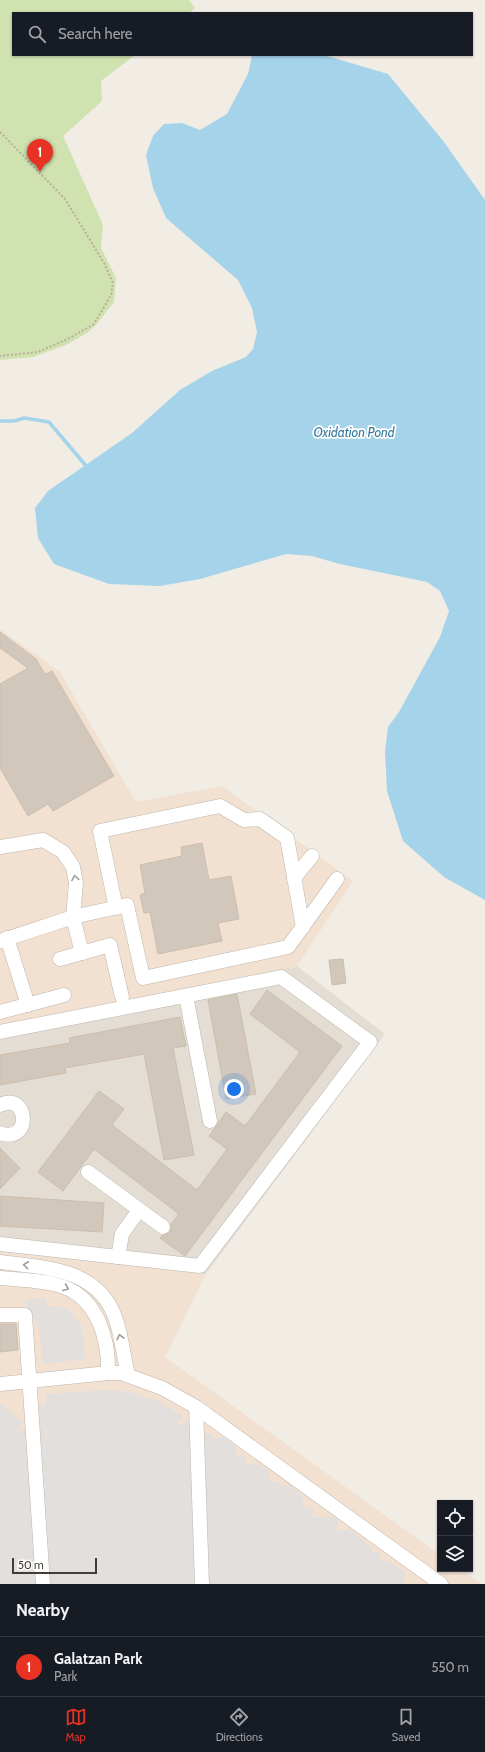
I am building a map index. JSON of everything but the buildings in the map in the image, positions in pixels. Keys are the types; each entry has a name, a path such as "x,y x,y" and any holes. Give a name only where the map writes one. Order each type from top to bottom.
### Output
{"street":[{"path":"116,908 100,830 220,806 244,820 260,819 287,838 303,926"},
{"path":"0,847 43,840 63,852 73,867 76,883 73,917 82,953"},
{"path":"294,878 312,856"},
{"path":"28,1004 4,940 73,917 127,905 143,978 288,947 337,879"},
{"path":"60,959 110,945 122,997"},
{"path":"0,1032 281,977 370,1042 200,1266 0,1244"},
{"path":"0,1012 64,995"},
{"path":"186,996 210,1121"},
{"path":"0,1105 8,1103 18,1106 24,1120 20,1129 16,1133 6,1135 0,1133"},
{"path":"88,1172 162,1227"},
{"path":"118,1257 122,1234 139,1210"},
{"path":"0,1262 58,1270 79,1277 92,1285 104,1299 117,1323 128,1375"},
{"path":"0,1278 64,1287 82,1298 95,1315 104,1335 108,1355 108,1373"},
{"path":"0,1315 25,1315 43,1584"},
{"path":"0,1384 108,1373 128,1375 162,1388 196,1408 431,1581"},
{"path":"196,1408 202,1584"}],"path":[{"path":"0,132 65,199 104,263 112,283 111,295 94,324 68,339 38,352 0,356"}],"shaded area":[{"path":"0,629 60,672 136,802 222,786 353,881 297,966 0,1026"},
{"path":"297,966 385,1034 206,1274 0,1252 0,1026"},
{"path":"0,1252 206,1274 165,1357 437,1553 437,1572 464,1572 481,1584 0,1584"},
{"path":"45,1298 46,1306 67,1309 73,1314 82,1328 85,1359 43,1364 38,1321 28,1322 26,1299"},
{"path":"105,1390 124,1391 156,1400 183,1416 177,1423 181,1425 188,1420 189,1414 203,1434 212,1433 212,1438 223,1437 236,1446 236,1456 245,1455 246,1465 259,1464 270,1472 270,1482 279,1482 280,1486 290,1485 303,1496 303,1508 313,1508 313,1518 331,1517 338,1520 337,1531 350,1530 371,1547 371,1552 379,1552 380,1562 389,1561 406,1573 404,1576 404,1584 0,1584 0,1403 23,1423 16,1431 21,1431 25,1427 23,1406 46,1405 46,1394"}],"green space":[{"path":"0,0 189,0 195,8 190,12 12,12 12,56 134,56 101,81 102,101 63,136 103,225 101,248 116,278 114,302 96,325 87,333 66,345 33,357 0,360"}],"water":[{"name":"Oxidation Pond","path":"252,56 327,56 388,74 444,142 485,200 485,900 444,877 403,841 387,791 385,752 388,727 399,712 440,637 449,611 440,591 427,582 340,564 312,556 286,554 200,579 160,586 109,584 54,564 38,538 35,508 48,491 132,433 180,390 212,371 246,357 253,349 257,332 252,308 238,280 166,218 153,188 146,155 153,136 164,124 182,123 200,130 227,114 248,74"}],"waterway":[{"path":"0,421 14,421 24,418 49,422 87,467 89,467"}],"place":[{"name":"Galatzan Park","path":"40,172"}]}
